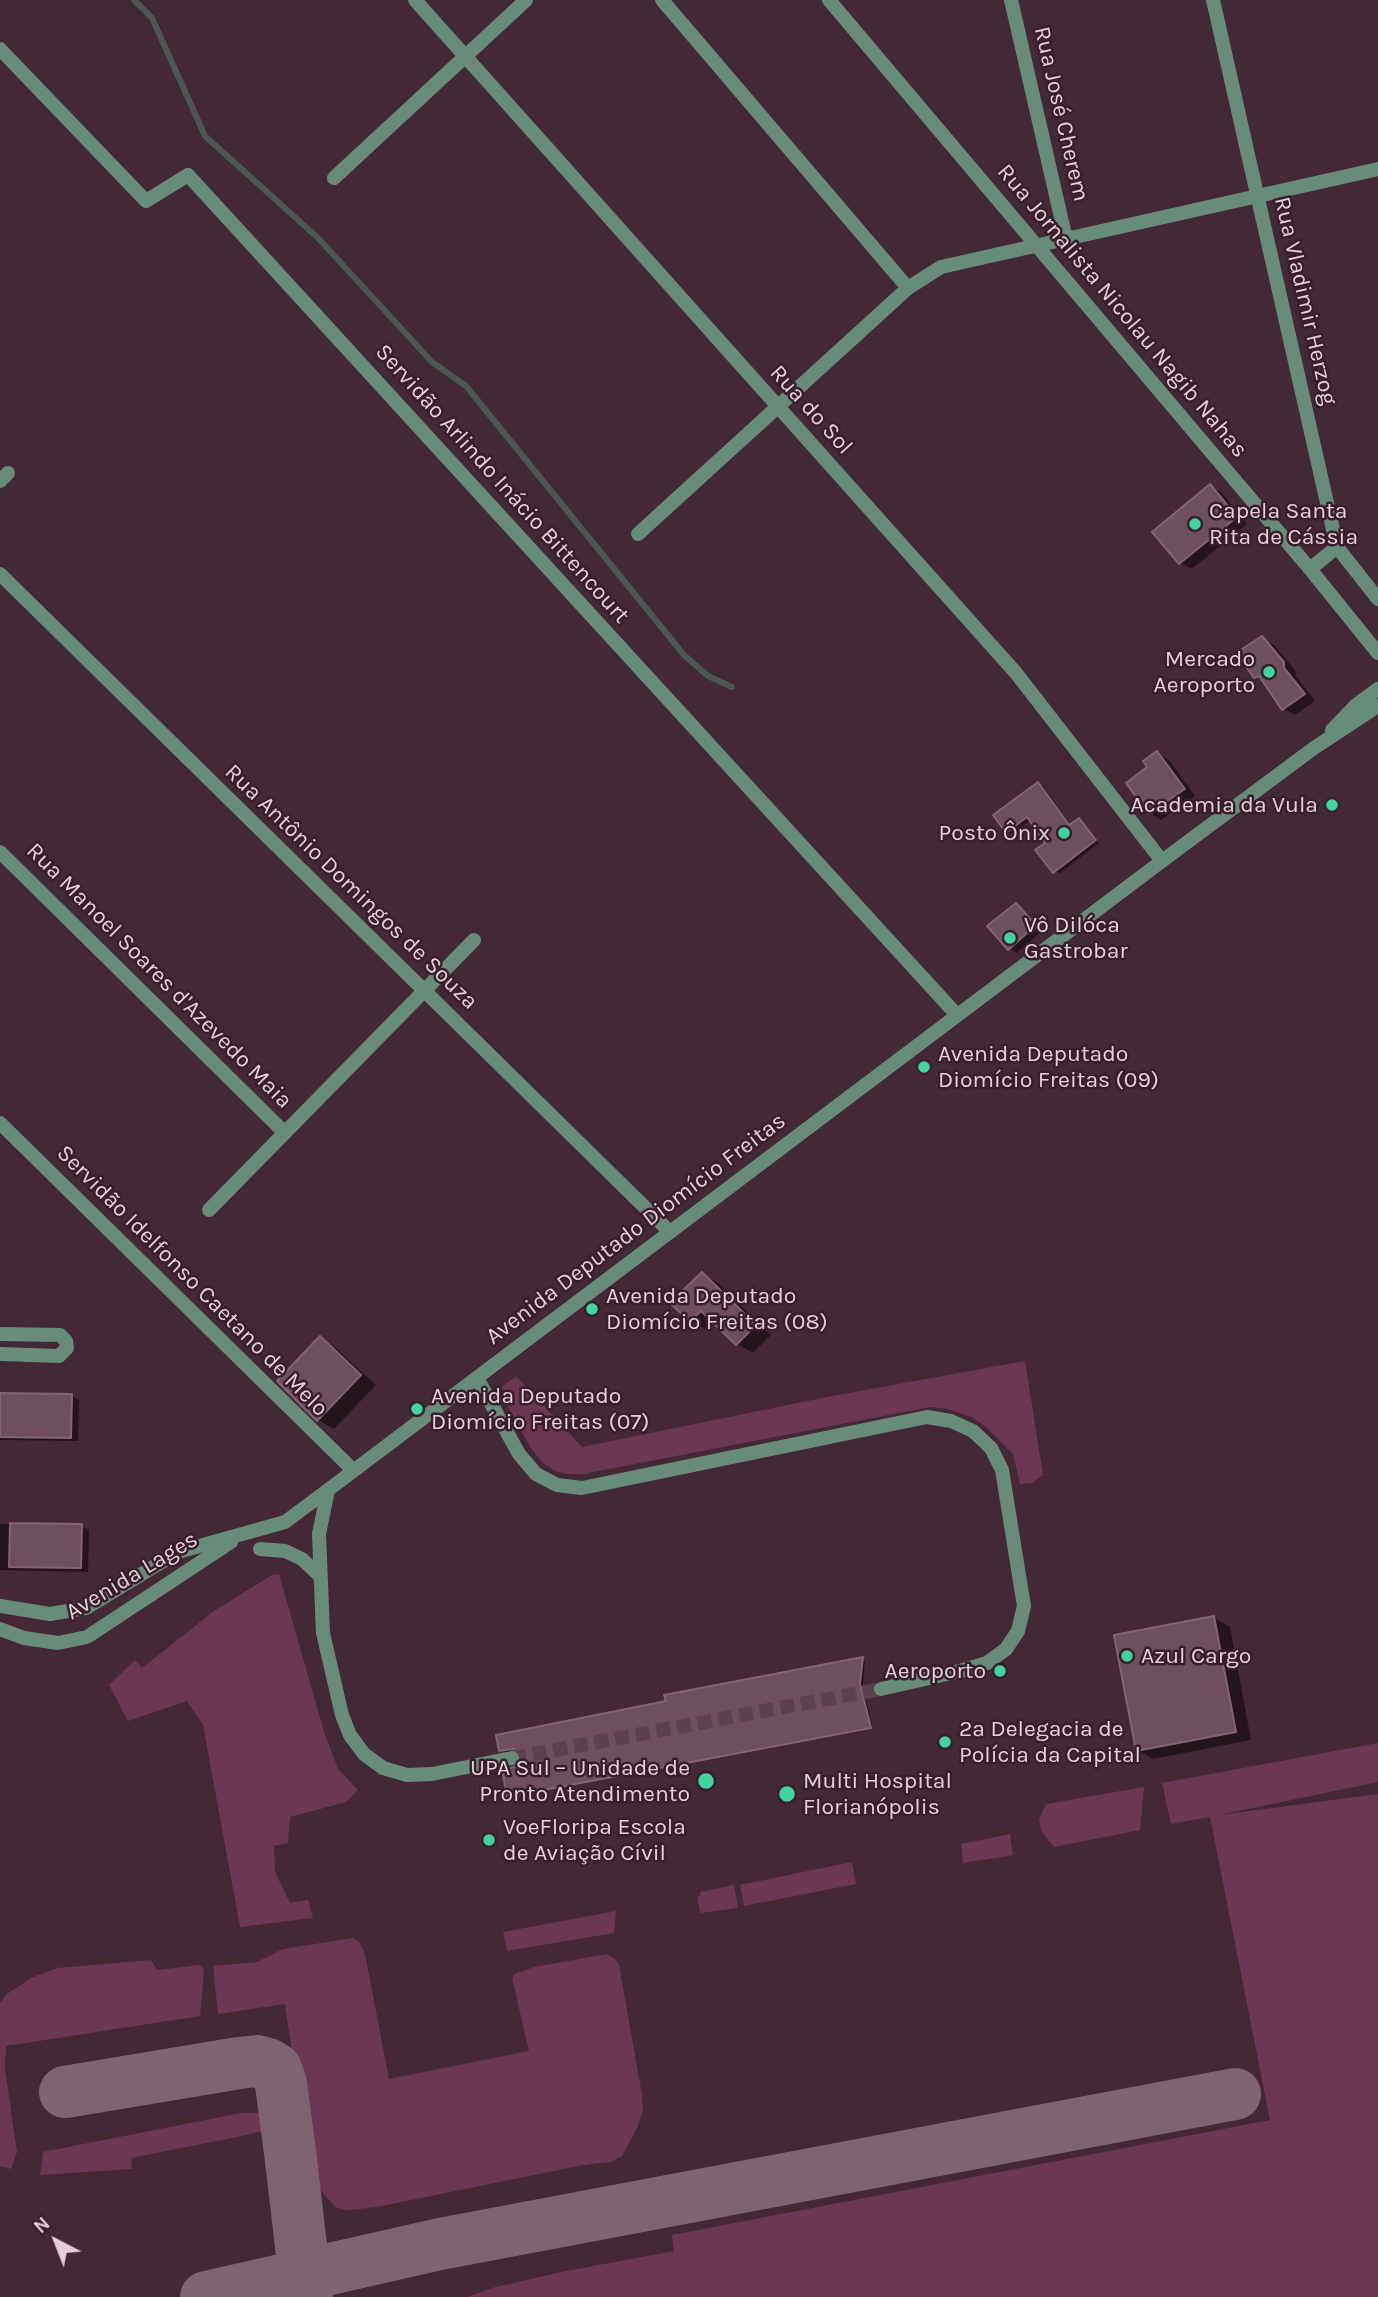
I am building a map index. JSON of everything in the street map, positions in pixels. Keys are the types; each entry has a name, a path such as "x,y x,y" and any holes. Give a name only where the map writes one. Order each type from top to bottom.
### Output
{"street":[{"name":"Rua do Sol","path":"415,0 1016,673 1162,861"},
{"path":"334,178 526,0"},
{"path":"662,0 908,288"},
{"name":"Rua Jornalista Nicolau Nagib Nahas","path":"829,0 1378,653"},
{"name":"Rua José Cherem","path":"1011,0 1066,239"},
{"name":"Rua Vladimir Herzog","path":"1213,0 1337,547 1378,599"},
{"name":"Servidão Arlindo Inácio Bittencourt","path":"0,48 146,201 188,175 957,1015"},
{"path":"638,534 908,288 941,267 1378,169"},
{"path":"1310,569 1337,547"},
{"name":"Rua Antônio Domingos de Souza","path":"0,574 670,1232"},
{"name":"Avenida Deputado Diomício Freitas","path":"1314,748 1355,706 1378,689"},
{"name":"Avenida Deputado Diomício Freitas","path":"328,1490 1162,861 1314,748 1378,706"},
{"name":"Rua Manoel Soares d'Azevedo Maia","path":"0,852 285,1133"},
{"path":"209,1210 474,940"},
{"name":"Servidão Idelfonso Caetano de Melo","path":"0,1124 353,1471"},
{"path":"0,1334 60,1335 66,1341 67,1348 59,1356 0,1354"},
{"path":"477,1378 519,1454 536,1474 557,1485 582,1488 928,1417 951,1421 973,1431 991,1448 1002,1470 1024,1606 1018,1631 1006,1649 987,1663 881,1689"},
{"path":"328,1490 319,1534 323,1633 342,1715 350,1735 364,1754 383,1769 407,1775 432,1774 512,1758"},
{"name":"Avenida Lages","path":"0,1606 50,1614 86,1608 178,1552 285,1522 328,1490"},
{"name":"Avenida Lages","path":"0,1629 24,1638 58,1643 87,1637 244,1534"},
{"path":"260,1549 285,1551 302,1559 320,1576"}],"shaded area":[{"path":"1025,1361 1043,1475 1032,1483 1020,1484 1013,1454 985,1426 971,1417 948,1409 930,1407 583,1474 568,1474 555,1471 544,1464 532,1450 507,1405 502,1387 516,1376 582,1447 827,1397"},
{"path":"279,1574 325,1735 338,1769 358,1790 346,1802 290,1817 288,1843 274,1846 275,1872 290,1903 308,1900 313,1918 240,1927 203,1725 187,1701 128,1721 109,1685 135,1660 142,1668 214,1611 272,1575"},
{"path":"1378,1743 1378,1782 1219,1815 1378,1794 1378,2297 468,2297 492,2288 561,2272 674,2251 672,2235 1270,2120 1210,1817 1171,1824 1162,1783"},
{"path":"1144,1787 1140,1830 1054,1847 1041,1831 1039,1819 1046,1804"},
{"path":"1010,1834 1013,1855 963,1863 961,1844"},
{"path":"852,1862 856,1884 744,1906 740,1885"},
{"path":"734,1885 738,1908 700,1913 697,1897 701,1895 700,1892"},
{"path":"616,1911 614,1933 507,1951 503,1932"},
{"path":"353,1938 359,1942 365,1954 389,2079 529,2051 512,1978 515,1974 534,1967 607,1954 614,1958 619,1965 643,2110 622,2156 611,2162 583,2165 377,2207 347,2210 335,2207 317,2186 309,2170 285,2004 218,2014 213,1966 257,1962 283,1949"},
{"path":"151,1960 157,1970 200,1965 204,1970 200,2016 6,2046 5,2069 17,2152 11,2169 0,2166 0,2003 7,1994 33,1977 57,1968"},
{"path":"241,2113 259,2113 269,2117 273,2126 271,2129 242,2136 131,2158 132,2169 40,2175 43,2152"}],"building":[{"name":"Capela Santa Rita de Cássia","path":"1210,484 1237,517 1179,564 1152,532"},
{"name":"Mercado Aeroporto","path":"1262,636 1284,662 1284,668 1305,694 1282,710 1259,676 1254,678 1239,657 1239,651"},
{"path":"1157,751 1185,789 1148,814 1126,783 1147,767 1143,761"},
{"name":"Posto Ônix","path":"1038,782 1069,825 1079,818 1096,840 1053,873 1035,850 1045,843 1027,817 1006,833 993,815"},
{"name":"Vô Dilóca Gastrobar","path":"1016,903 1036,925 1008,950 987,926"},
{"path":"702,1272 756,1325 736,1345 701,1311 690,1322 670,1303"},
{"path":"320,1336 361,1375 317,1421 277,1381"},
{"path":"0,1393 72,1394 71,1438 0,1437"},
{"path":"10,1523 82,1524 81,1568 9,1567"},
{"path":"1214,1616 1236,1732 1136,1751 1114,1635"},
{"path":"863,1657 860,1684 871,1728 507,1797 502,1770 518,1766 521,1757 514,1749 499,1751 496,1735 666,1701 664,1695"}],"waterway":[{"path":"134,0 152,18 205,136 318,238 432,362 466,386 684,655 708,676 732,687"}],"taxiway":[{"path":"65,2092 257,2061 276,2069 281,2084 307,2297"},
{"path":"206,2297 440,2244 1235,2094"}],"tunnel":[{"path":"512,1758 881,1689"}],"place":[{"name":"Capela Santa Rita de Cássia","path":"1195,524"},
{"name":"Mercado Aeroporto","path":"1269,672"},
{"name":"Academia da Vula","path":"1332,805"},
{"name":"Posto Ônix","path":"1064,833"},
{"name":"Vô Dilóca Gastrobar","path":"1010,938"},
{"name":"Avenida Deputado Diomício Freitas (09)","path":"924,1067"},
{"name":"Avenida Deputado Diomício Freitas (08)","path":"592,1309"},
{"name":"Avenida Deputado Diomício Freitas (07)","path":"417,1409"},
{"name":"Azul Cargo","path":"1127,1656"},
{"name":"Aeroporto","path":"1000,1671"},
{"name":"2ª Delegacia de Polícia da Capital","path":"945,1742"},
{"name":"UPA Sul – Unidade de Pronto Atendimento","path":"706,1781"},
{"name":"Multi Hospital Florianópolis","path":"787,1794"},
{"name":"VoeFloripa Escola de Aviação Cívil","path":"489,1840"}]}
